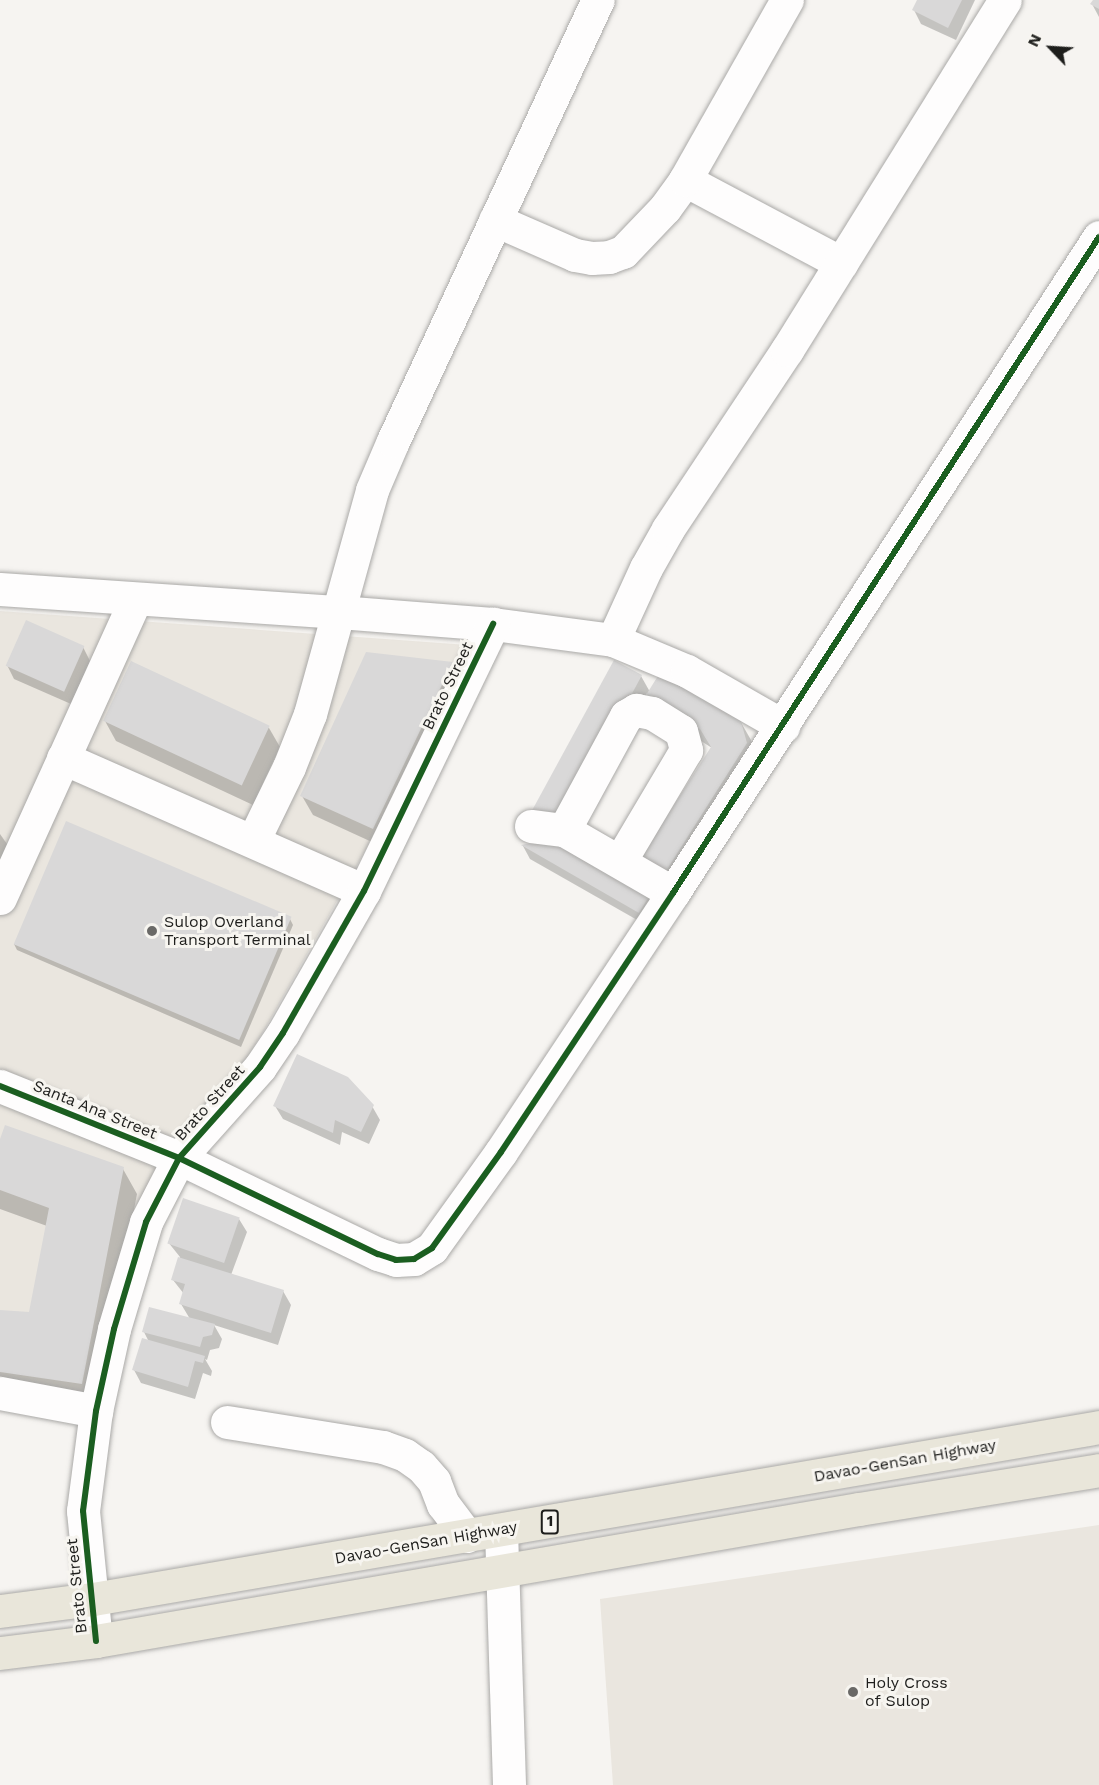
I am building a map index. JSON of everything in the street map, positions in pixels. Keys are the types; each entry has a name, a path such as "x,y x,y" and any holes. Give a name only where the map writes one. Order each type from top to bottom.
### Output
{"highway":[{"name":"Davao-GenSan Highway","path":"0,1611 93,1599 1099,1427"},
{"path":"0,1653 96,1641 502,1573 859,1509 1099,1470"}],"street":[{"path":"253,841 289,767 310,714 372,490 598,0"},
{"path":"495,220 575,255 592,258 609,257 623,252 643,233 685,180 787,0"},
{"path":"613,640 646,568 668,529 841,263 1005,0"},
{"path":"685,180 841,263"},
{"path":"531,826 564,830 674,893 1099,237"},
{"path":"0,589 493,624 613,640 687,670 783,726"},
{"path":"0,898 135,600"},
{"name":"Brato Street","path":"96,1641 83,1511 96,1411 114,1329 146,1222 179,1158 260,1067 283,1033 364,891 493,624"},
{"path":"564,830 626,716 636,710 652,713 681,731 686,750 620,861"},
{"path":"63,758 364,891"},
{"name":"Santa Ana Street","path":"0,1086 179,1158 378,1254 396,1260 414,1260 432,1248 448,1228 674,893"},
{"path":"0,1393 96,1411"},
{"path":"227,1422 383,1447 405,1455 421,1466 434,1481 443,1504 467,1536"},
{"path":"501,1530 509,1785"}],"shaded area":[{"path":"0,611 468,645 369,844 266,1027 247,1058 224,1083 87,1394 0,1380"},
{"name":"Holy Cross of Sulop","path":"1099,1525 1099,1785 613,1785 600,1599"}],"building":[{"path":"917,0 962,0 948,28 912,10"},
{"path":"1093,0 1099,0 1099,9 1090,4"},
{"path":"26,620 84,646 64,692 6,666"},
{"path":"366,652 453,662 373,829 300,796"},
{"path":"614,660 642,675 570,809 529,816"},
{"path":"131,661 270,726 242,785 103,721"},
{"path":"663,668 740,718 747,743 663,876 638,861 711,747 700,729 646,695"},
{"name":"Sulop Overland Transport Terminal","path":"66,821 292,917 239,1040 14,944"},
{"path":"561,837 653,890 639,913 521,845"},
{"path":"297,1054 348,1077 374,1105 361,1132 335,1120 333,1133 273,1106"},
{"path":"5,1125 124,1167 82,1384 0,1372 0,1310 29,1312 49,1208 0,1190 0,1139"},
{"path":"183,1198 240,1218 224,1263 167,1243"},
{"path":"178,1257 284,1290 271,1333 179,1304 185,1284 171,1280"},
{"path":"149,1307 215,1324 212,1335 203,1337 200,1347 142,1332"},
{"path":"142,1338 205,1356 203,1363 195,1361 188,1387 132,1370"}],"cycle path":[{"path":"0,1086 179,1158 378,1254 396,1260 414,1259 432,1248 501,1152 673,893 1099,237"},
{"path":"96,1641 83,1511 96,1411 114,1329 146,1222 179,1158 260,1067 283,1033 364,891 493,624"}],"place":[{"name":"Sulop Overland Transport Terminal","path":"152,931"},
{"name":"Holy Cross of Sulop","path":"853,1692"}]}
